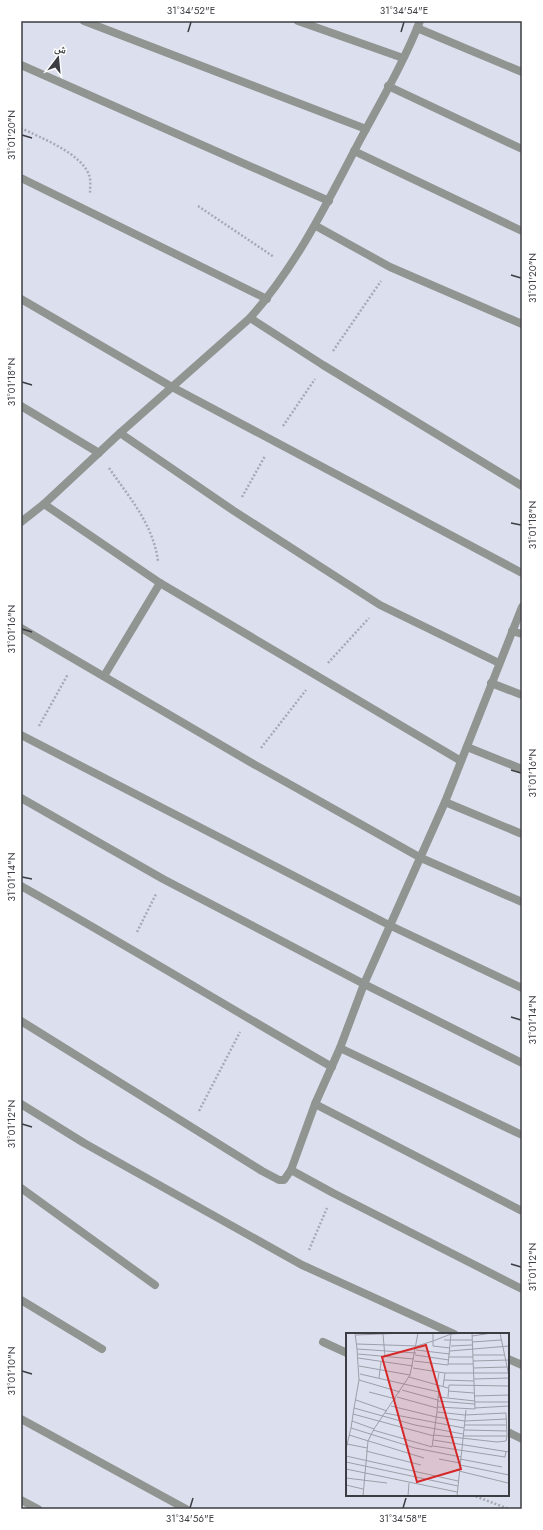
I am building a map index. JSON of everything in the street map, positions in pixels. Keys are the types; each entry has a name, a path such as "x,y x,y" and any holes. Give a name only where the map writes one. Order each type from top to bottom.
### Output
{"street":[{"path":"84,21 366,129"},
{"path":"298,21 403,58"},
{"path":"22,520 44,504 172,386 250,318 267,299 316,226 419,24 522,72"},
{"path":"21,65 329,201"},
{"path":"388,86 522,149"},
{"path":"354,151 522,231"},
{"path":"21,178 267,299"},
{"path":"316,226 390,267 522,324"},
{"path":"21,299 172,386 522,573"},
{"path":"250,318 323,365 522,486"},
{"path":"21,406 99,454"},
{"path":"120,433 234,511 380,605 499,663"},
{"path":"44,504 160,583 318,675 461,761"},
{"path":"104,676 160,583"},
{"path":"21,1021 273,1177 284,1180 291,1170 315,1104 340,1048 364,984 389,925 421,858 445,802 522,607"},
{"path":"21,628 250,762 421,858 522,902"},
{"path":"512,631 522,634"},
{"path":"491,683 522,695"},
{"path":"21,735 389,925 522,988"},
{"path":"467,747 522,769"},
{"path":"21,798 163,879 364,984 522,1063"},
{"path":"445,802 522,834"},
{"path":"21,886 130,947 247,1018 332,1067"},
{"path":"340,1048 522,1134"},
{"path":"21,1104 84,1143 302,1265 452,1333"},
{"path":"315,1104 522,1211"},
{"path":"291,1170 333,1193 522,1289"},
{"path":"21,1188 155,1285"},
{"path":"21,1300 102,1349"},
{"path":"323,1342 346,1353"},
{"path":"509,1359 522,1365"},
{"path":"21,1419 186,1509"},
{"path":"509,1432 522,1439"},
{"path":"21,1500 38,1509"}],"path":[{"path":"21,128 74,156 85,166 90,176 90,212"},
{"path":"198,206 289,268"},
{"path":"234,511 274,441 323,365 390,267"},
{"path":"99,454 146,521 156,548 160,583"},
{"path":"250,762 318,675 380,605"},
{"path":"31,740 76,660"},
{"path":"130,947 163,879"},
{"path":"191,1126 247,1018"},
{"path":"302,1265 333,1193"},
{"path":"475,1496 509,1509"}]}
